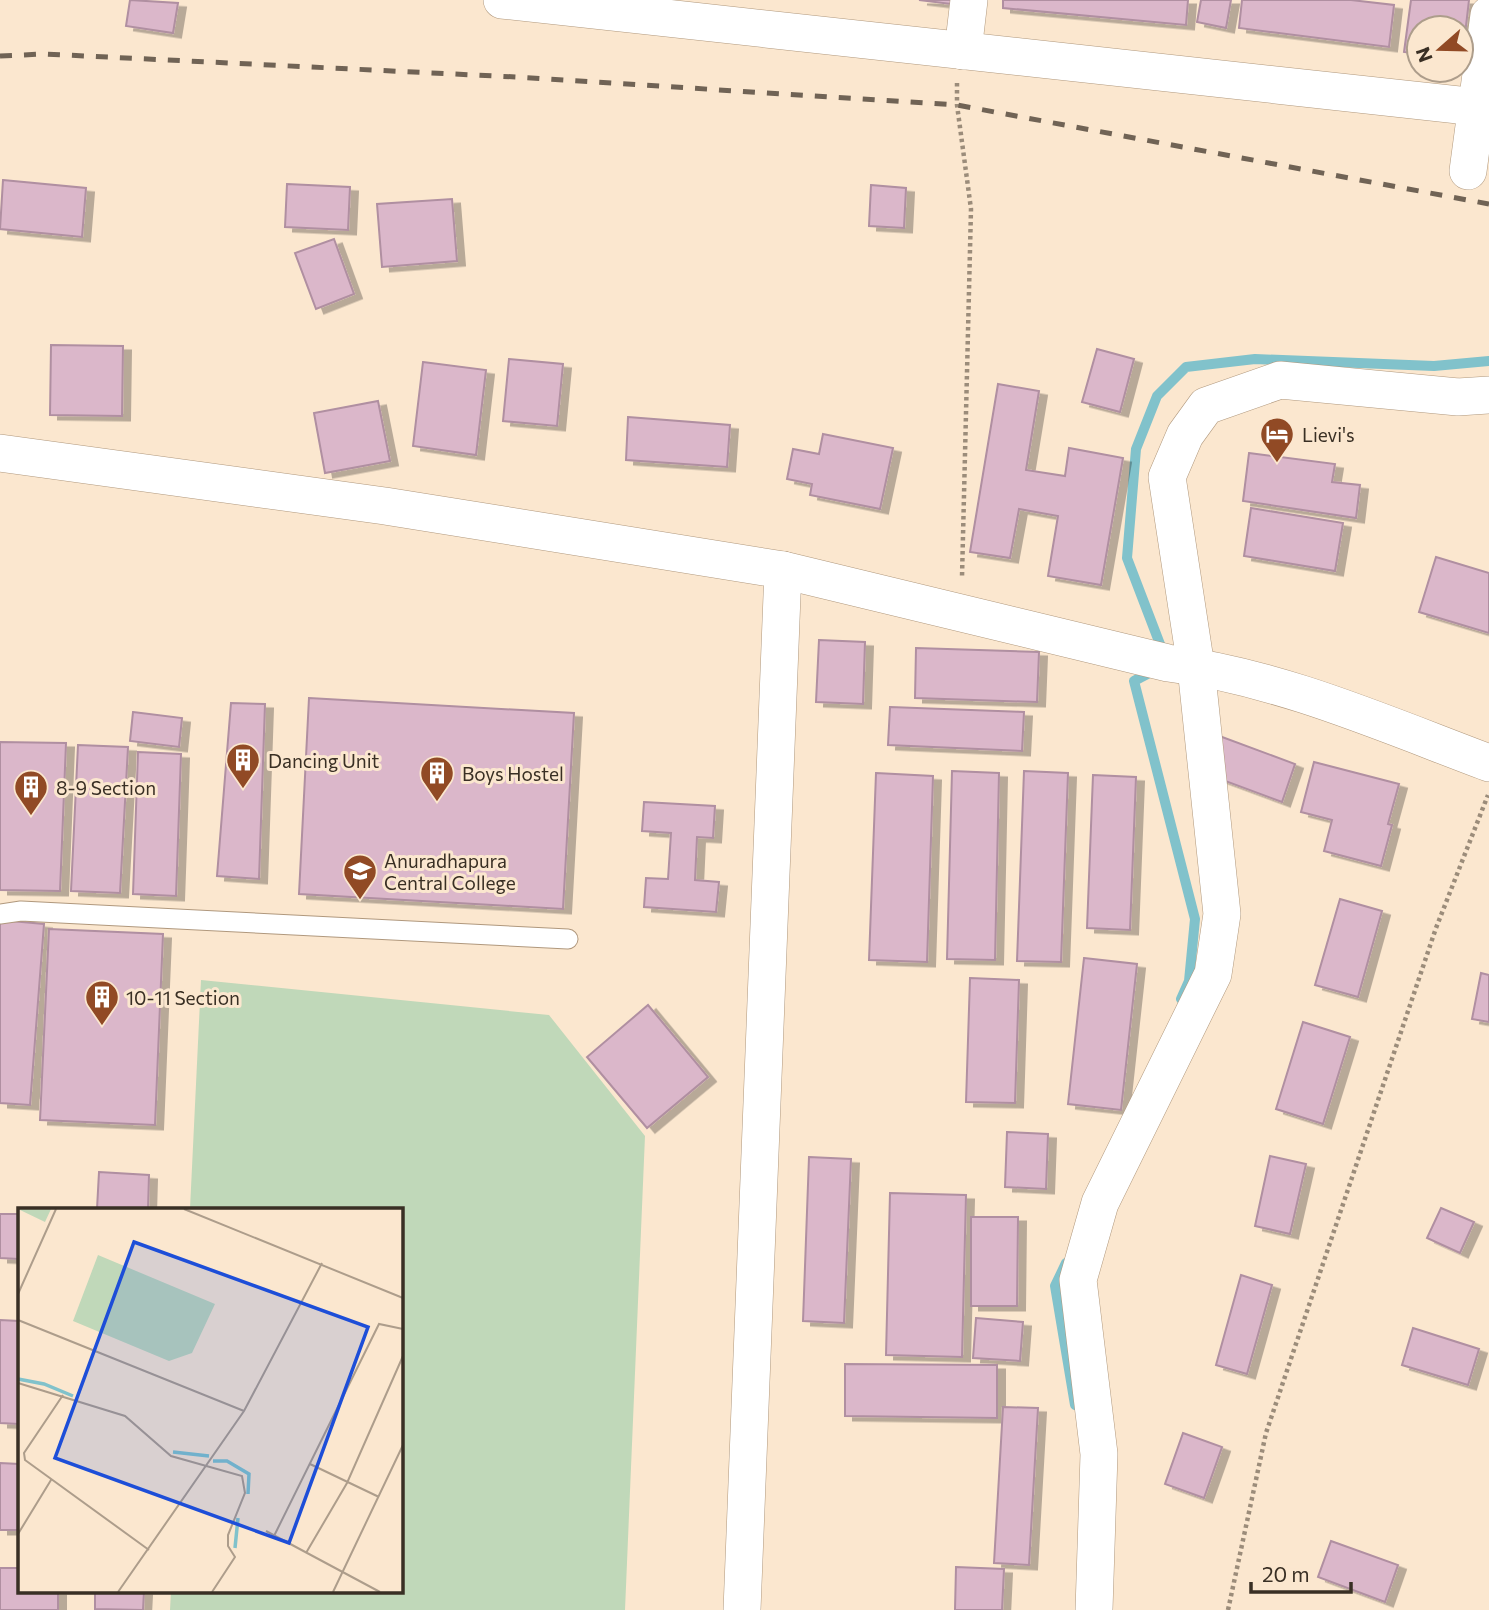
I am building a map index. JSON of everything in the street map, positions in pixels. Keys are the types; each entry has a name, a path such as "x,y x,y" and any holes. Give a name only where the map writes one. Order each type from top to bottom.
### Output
{"street":[{"path":"502,0 1477,107"},
{"path":"963,51 969,0"},
{"path":"1468,171 1489,15"},
{"path":"1094,1610 1099,1454 1078,1280 1100,1203 1213,974 1222,914 1196,667 1167,477 1185,435 1206,406 1280,380 1458,397 1489,395"},
{"path":"0,453 385,506 783,570 1318,698 1489,763"},
{"path":"742,1610 783,570"}],"lane":[{"path":"0,914 21,911 568,939"}],"path":[{"path":"961,614 971,209 956,88 963,51"},
{"path":"1228,1610 1266,1433 1436,929 1489,792"}],"green space":[{"path":"201,980 549,1015 645,1136 625,1610 170,1610 171,1592 402,1592 402,1208 190,1208"}],"building":[{"path":"130,0 178,3 173,33 126,26"},
{"path":"919,0 960,0 959,5"},
{"path":"1003,0 1188,0 1186,25 1003,8"},
{"path":"1201,0 1231,0 1226,28 1197,22"},
{"path":"1242,0 1351,0 1394,5 1389,47 1239,28"},
{"path":"1411,0 1469,0 1467,14 1409,14"},
{"path":"3,180 86,188 82,237 0,229"},
{"path":"287,184 350,187 348,230 285,227"},
{"path":"871,185 906,188 904,228 869,226"},
{"path":"452,199 457,261 382,267 377,204"},
{"path":"334,239 354,294 316,309 295,253"},
{"path":"51,345 123,346 122,416 50,415"},
{"path":"1097,349 1134,359 1120,412 1082,402"},
{"path":"509,359 563,364 557,426 503,421"},
{"path":"423,362 486,370 476,455 413,446"},
{"path":"998,384 1039,391 1026,470 1065,476 1069,448 1123,458 1101,585 1048,576 1058,516 1019,509 1010,558 970,552"},
{"path":"378,401 390,461 325,473 314,413"},
{"path":"628,417 730,425 727,467 626,460"},
{"path":"823,434 893,448 880,509 810,495 812,484 787,479 793,449 819,454"},
{"path":"1249,453 1335,464 1332,482 1360,485 1356,518 1243,501"},
{"path":"1251,508 1343,523 1335,571 1244,556"},
{"path":"1436,557 1489,573 1489,633 1419,612"},
{"path":"819,640 865,642 863,704 816,702"},
{"path":"916,648 1039,652 1037,702 915,698"},
{"name":"Boys Hostel","path":"309,698 574,713 563,909 299,894"},
{"name":"Dancing Unit","path":"231,703 265,704 259,879 217,876"},
{"path":"890,707 1024,712 1022,751 888,745"},
{"path":"133,712 182,718 179,747 130,741"},
{"path":"1214,734 1295,764 1282,802 1201,772"},
{"name":"8-9 Section","path":"0,742 66,743 60,891 0,890"},
{"path":"78,745 128,747 120,893 71,891"},
{"path":"138,752 181,754 176,896 133,894"},
{"path":"1314,762 1399,784 1388,824 1392,825 1381,866 1324,851 1332,820 1301,812"},
{"path":"952,771 999,773 995,960 947,959"},
{"path":"1024,771 1068,773 1061,962 1017,961"},
{"path":"876,773 933,776 927,962 869,960"},
{"path":"1093,775 1136,777 1130,930 1087,928"},
{"path":"644,802 715,806 713,838 697,837 695,880 719,882 716,912 644,907 646,878 668,879 671,833 642,831"},
{"path":"1340,899 1382,911 1358,997 1315,985"},
{"path":"0,920 44,924 30,1105 0,1103"},
{"name":"10-11 Section","path":"49,929 163,934 155,1125 40,1120"},
{"path":"1084,958 1137,964 1121,1110 1068,1104"},
{"path":"1481,973 1489,975 1489,1022 1472,1019"},
{"path":"970,978 1019,980 1015,1103 966,1102"},
{"path":"648,1005 708,1077 647,1128 587,1057"},
{"path":"1303,1022 1350,1037 1323,1124 1276,1109"},
{"path":"1007,1132 1048,1134 1046,1189 1005,1187"},
{"path":"1270,1156 1306,1164 1290,1234 1255,1226"},
{"path":"809,1157 851,1159 844,1323 803,1321"},
{"path":"99,1172 149,1175 148,1208 97,1208"},
{"path":"890,1193 966,1195 962,1357 886,1355"},
{"path":"1441,1208 1474,1222 1460,1253 1427,1238"},
{"path":"0,1214 18,1214 18,1259 0,1258"},
{"path":"971,1217 1018,1217 1017,1306 971,1306"},
{"path":"1241,1275 1272,1285 1247,1374 1216,1365"},
{"path":"976,1318 1023,1322 1020,1361 973,1358"},
{"path":"0,1320 18,1321 18,1424 0,1423"},
{"path":"1413,1328 1479,1349 1468,1385 1402,1365"},
{"path":"845,1364 997,1365 997,1418 845,1416"},
{"path":"1003,1407 1038,1408 1029,1565 994,1563"},
{"path":"1183,1433 1222,1447 1204,1498 1165,1484"},
{"path":"0,1463 18,1464 18,1530 0,1530"},
{"path":"1331,1541 1398,1565 1385,1602 1318,1577"},
{"path":"956,1567 1004,1569 1002,1610 955,1610"},
{"path":"0,1568 18,1568 18,1592 58,1592 58,1610 0,1610"},
{"path":"95,1592 144,1592 143,1610 95,1609"}],"waterway":[{"path":"1163,652 1127,558 1136,449 1157,396 1186,367 1255,359 1434,366 1489,361"},
{"path":"1153,671 1134,681 1195,919 1189,981 1181,999"},
{"path":"1066,1263 1055,1286 1075,1405"}],"railway":[{"path":"0,56 44,54 516,77 957,105 1489,204"}],"place":[{"name":"Lievi's","path":"1277,464"},
{"name":"Dancing Unit","path":"243,790"},
{"name":"Boys Hostel","path":"437,803"},
{"name":"8-9 Section","path":"31,817"},
{"name":"Anuradhapura Central College","path":"360,901"},
{"name":"10-11 Section","path":"102,1027"}]}
